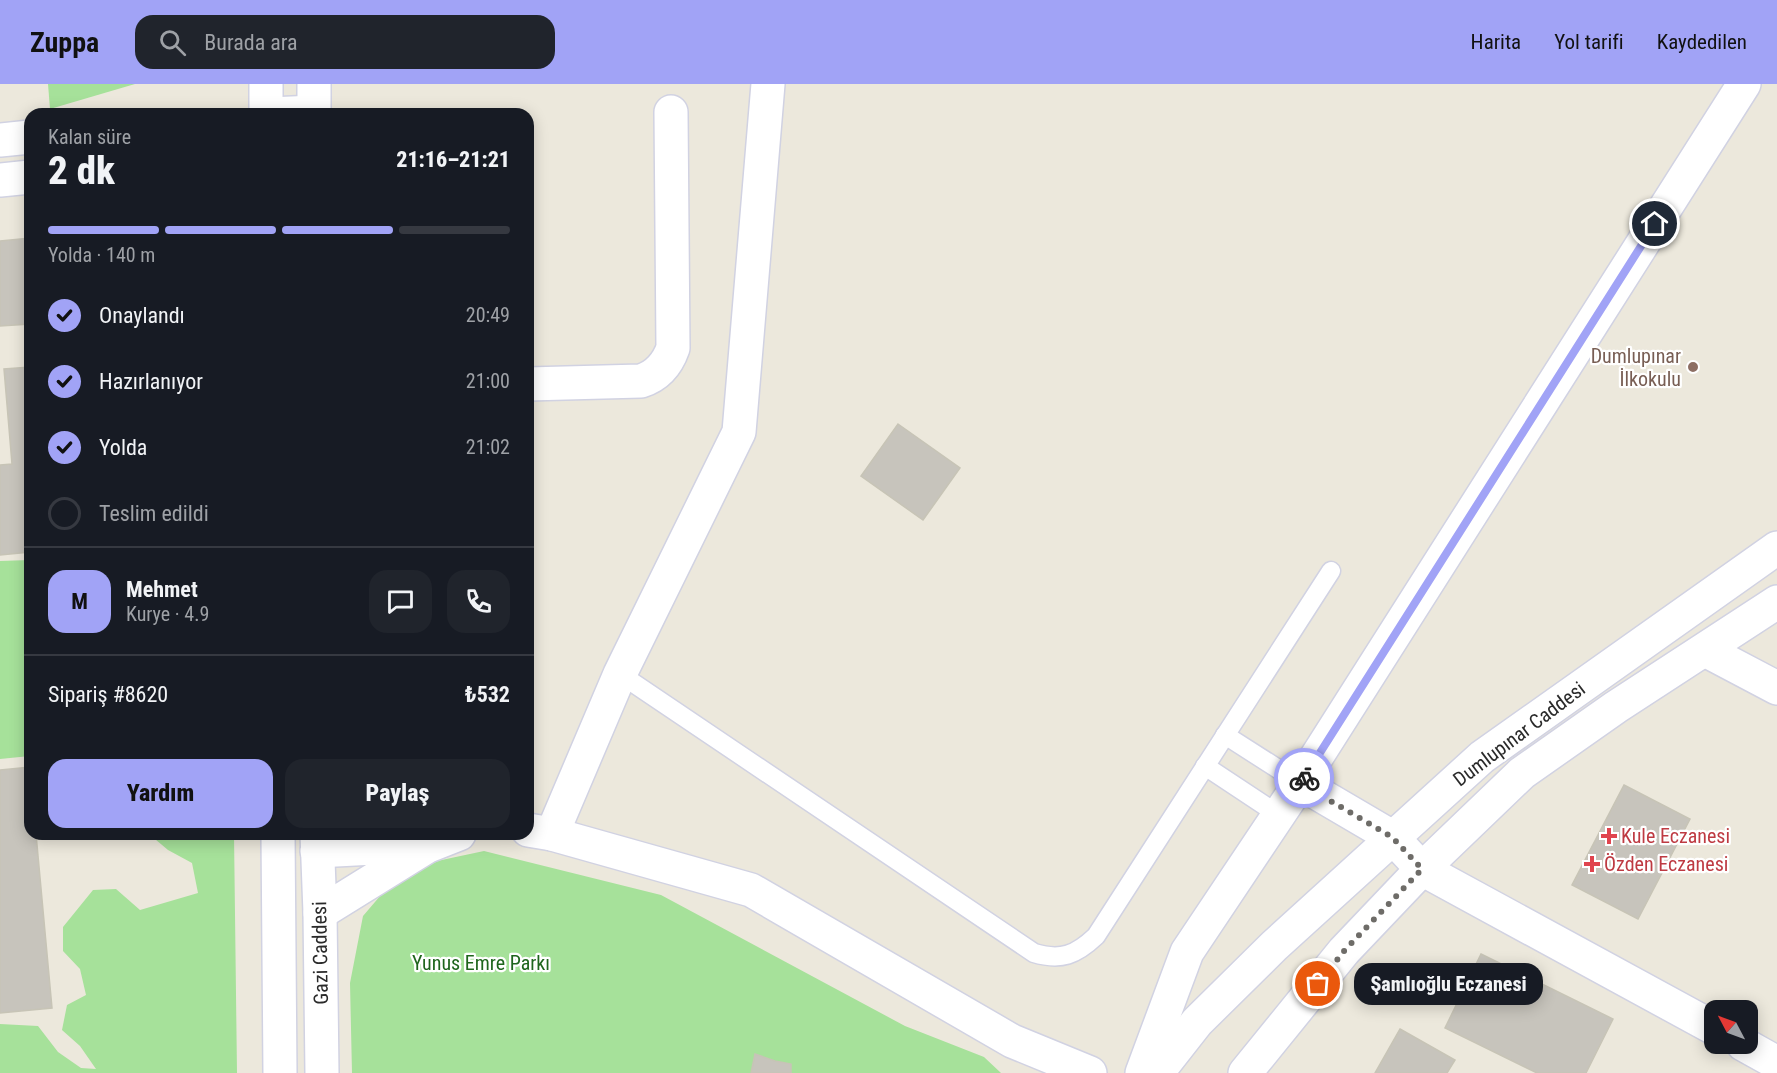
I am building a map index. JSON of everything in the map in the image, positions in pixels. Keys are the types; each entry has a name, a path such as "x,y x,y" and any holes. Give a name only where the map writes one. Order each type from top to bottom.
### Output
{"street":[{"path":"266,84 268,108"},
{"path":"768,84 739,432 540,832 751,890 1012,1041 1090,1073"},
{"path":"1142,1073 1187,952 1300,783 1744,84"},
{"path":"293,108 314,103"},
{"path":"534,384 641,381 658,373 670,357 673,348 671,112"},
{"path":"0,140 24,138"},
{"path":"0,180 24,178"},
{"name":"Dumlupınar Caddesi","path":"1157,1073 1197,1022 1274,945 1482,757 1777,548"},
{"name":"Dumlupınar Caddesi","path":"1245,1073 1344,951 1422,869 1522,773 1777,602"},
{"path":"1705,650 1777,688"},
{"path":"1300,783 1392,837 1422,869 1704,1023"},
{"path":"278,843 402,840"},
{"path":"320,913 443,840"},
{"name":"Gazi Caddesi","path":"317,842 322,1073"},
{"name":"Gazi Caddesi","path":"278,843 280,1073"},
{"path":"1012,1041 1048,1073"},
{"path":"1758,1052 1777,1063"}],"lane":[{"path":"620,674 1034,953 1048,957 1063,957 1075,952 1096,936 1331,571"},
{"path":"1225,735 1300,783"},
{"path":"1205,766 1279,815"}],"green space":[{"path":"48,84 135,84 53,108 50,108"},
{"path":"24,560 24,757 0,759 0,561"},
{"path":"156,840 234,840 237,1073 0,1073 0,1024 38,1026 58,1052 81,1068 96,1069 80,1046 62,1030 67,1005 86,995 80,969 63,951 63,927 93,890 116,889 140,910 198,893 192,863 168,850"},
{"name":"Yunus Emre Parkı","path":"484,851 661,895 905,1026 984,1057 1001,1073 352,1073 350,983 363,916 404,868"}],"building":[{"path":"24,239 24,324 0,326 0,241"},
{"path":"24,367 24,553 0,555 0,465 12,464 4,369"},
{"path":"898,424 960,468 923,520 861,476"},
{"path":"24,768 24,840 37,840 52,1008 0,1013 0,770"},
{"path":"1624,785 1690,819 1638,919 1572,885"},
{"path":"1481,954 1613,1019 1586,1073 1537,1073 1445,1028"},
{"path":"1400,1029 1455,1060 1447,1073 1375,1073"},
{"path":"755,1054 791,1064 791,1073 751,1073"}],"way so far":[{"path":"1304,778 1300,783 1392,837 1422,869 1344,951 1318,984"}],"place":[{"name":"Dumlupınar İlkokulu","path":"1693,367"},
{"name":"Kule Eczanesi","path":"1609,836"},
{"name":"Özden Eczanesi","path":"1592,864"},
{"name":"Şamlıoğlu Eczanesi","path":"1318,984"}],"route":[{"path":"1304,778 1655,224"}]}
